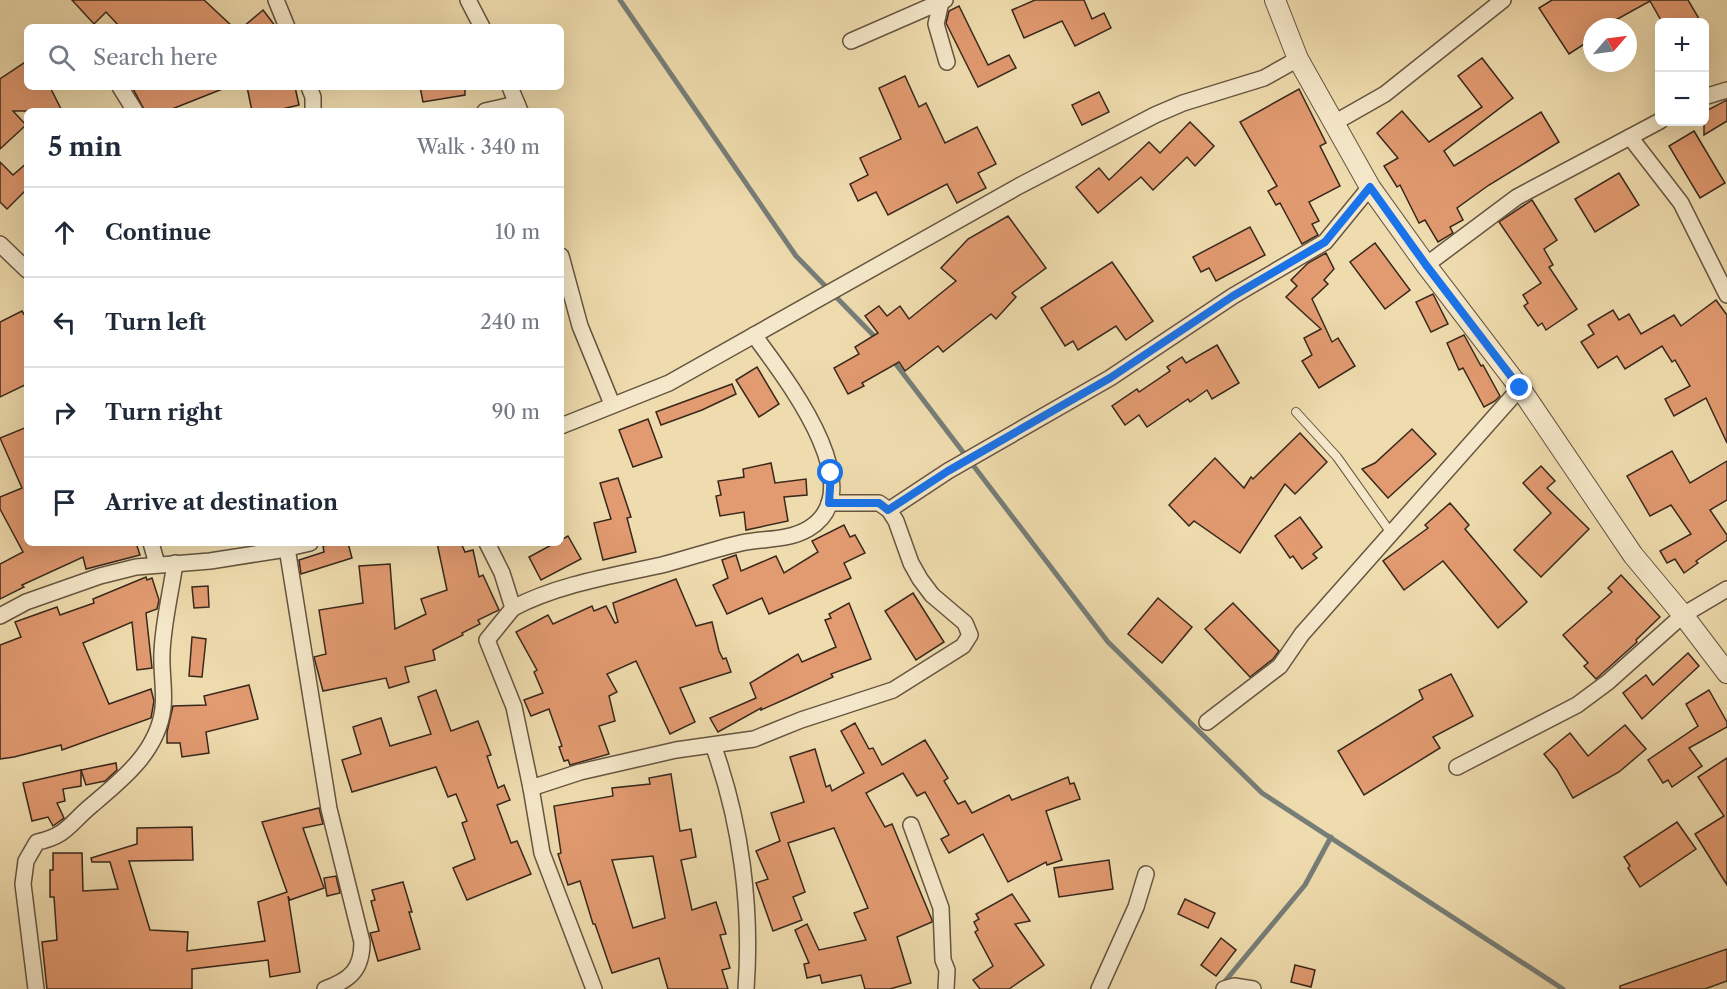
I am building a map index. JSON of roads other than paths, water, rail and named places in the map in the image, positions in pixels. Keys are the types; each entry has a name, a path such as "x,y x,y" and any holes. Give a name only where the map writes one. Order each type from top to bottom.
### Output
{"street":[{"path":"276,0 286,24"},
{"path":"468,0 480,24"},
{"path":"1275,0 1298,59 1370,187 1520,388 1633,555 1683,615 1727,674"},
{"path":"1334,123 1385,94 1503,0"},
{"path":"851,40 943,1"},
{"path":"943,1 936,24 947,62"},
{"path":"564,425 669,383 1019,186 1155,115 1183,103 1264,78 1298,59"},
{"path":"122,90 133,108"},
{"path":"310,90 313,108"},
{"path":"511,90 518,107"},
{"path":"1709,94 1727,90"},
{"path":"1426,265 1517,197 1655,123"},
{"path":"1630,137 1682,203 1727,295"},
{"path":"888,510 948,471 1110,378 1233,296 1325,242 1370,187"},
{"path":"0,244 24,267"},
{"path":"564,267 580,326 612,404"},
{"path":"594,989 542,853 514,707 487,640 513,608 536,596 742,543 794,535 820,519 829,503 831,473 819,436 800,400 754,335"},
{"path":"1207,722 1280,666 1302,634 1520,388"},
{"path":"531,788 580,772 676,750 754,738 893,690 963,646 970,635 965,622 932,595 920,579 910,563 896,521 888,510 879,503 829,503"},
{"path":"152,546 157,564"},
{"path":"0,616 26,602 100,576 136,567 210,561 296,546"},
{"path":"488,546 502,573 513,608"},
{"path":"287,548 329,809 362,942 362,957 356,970 349,977 325,989"},
{"path":"36,989 23,884 26,861 36,842 54,839 113,787 146,754 158,731 163,708 162,653 175,563"},
{"path":"1457,767 1577,705 1608,682 1683,615 1727,589"},
{"path":"713,745 725,777 745,884 748,944 746,989"},
{"path":"911,825 941,908 943,960 947,970 946,989"},
{"path":"1099,989 1136,907 1146,874"},
{"path":"1224,989 1234,986 1253,989"}],"lane":[{"path":"1296,412 1337,458 1391,533"}],"waterway":[{"path":"620,0 796,256 878,340"},
{"path":"892,359 1108,642 1262,793 1563,989"},
{"path":"1221,986 1305,885 1331,837"}]}
